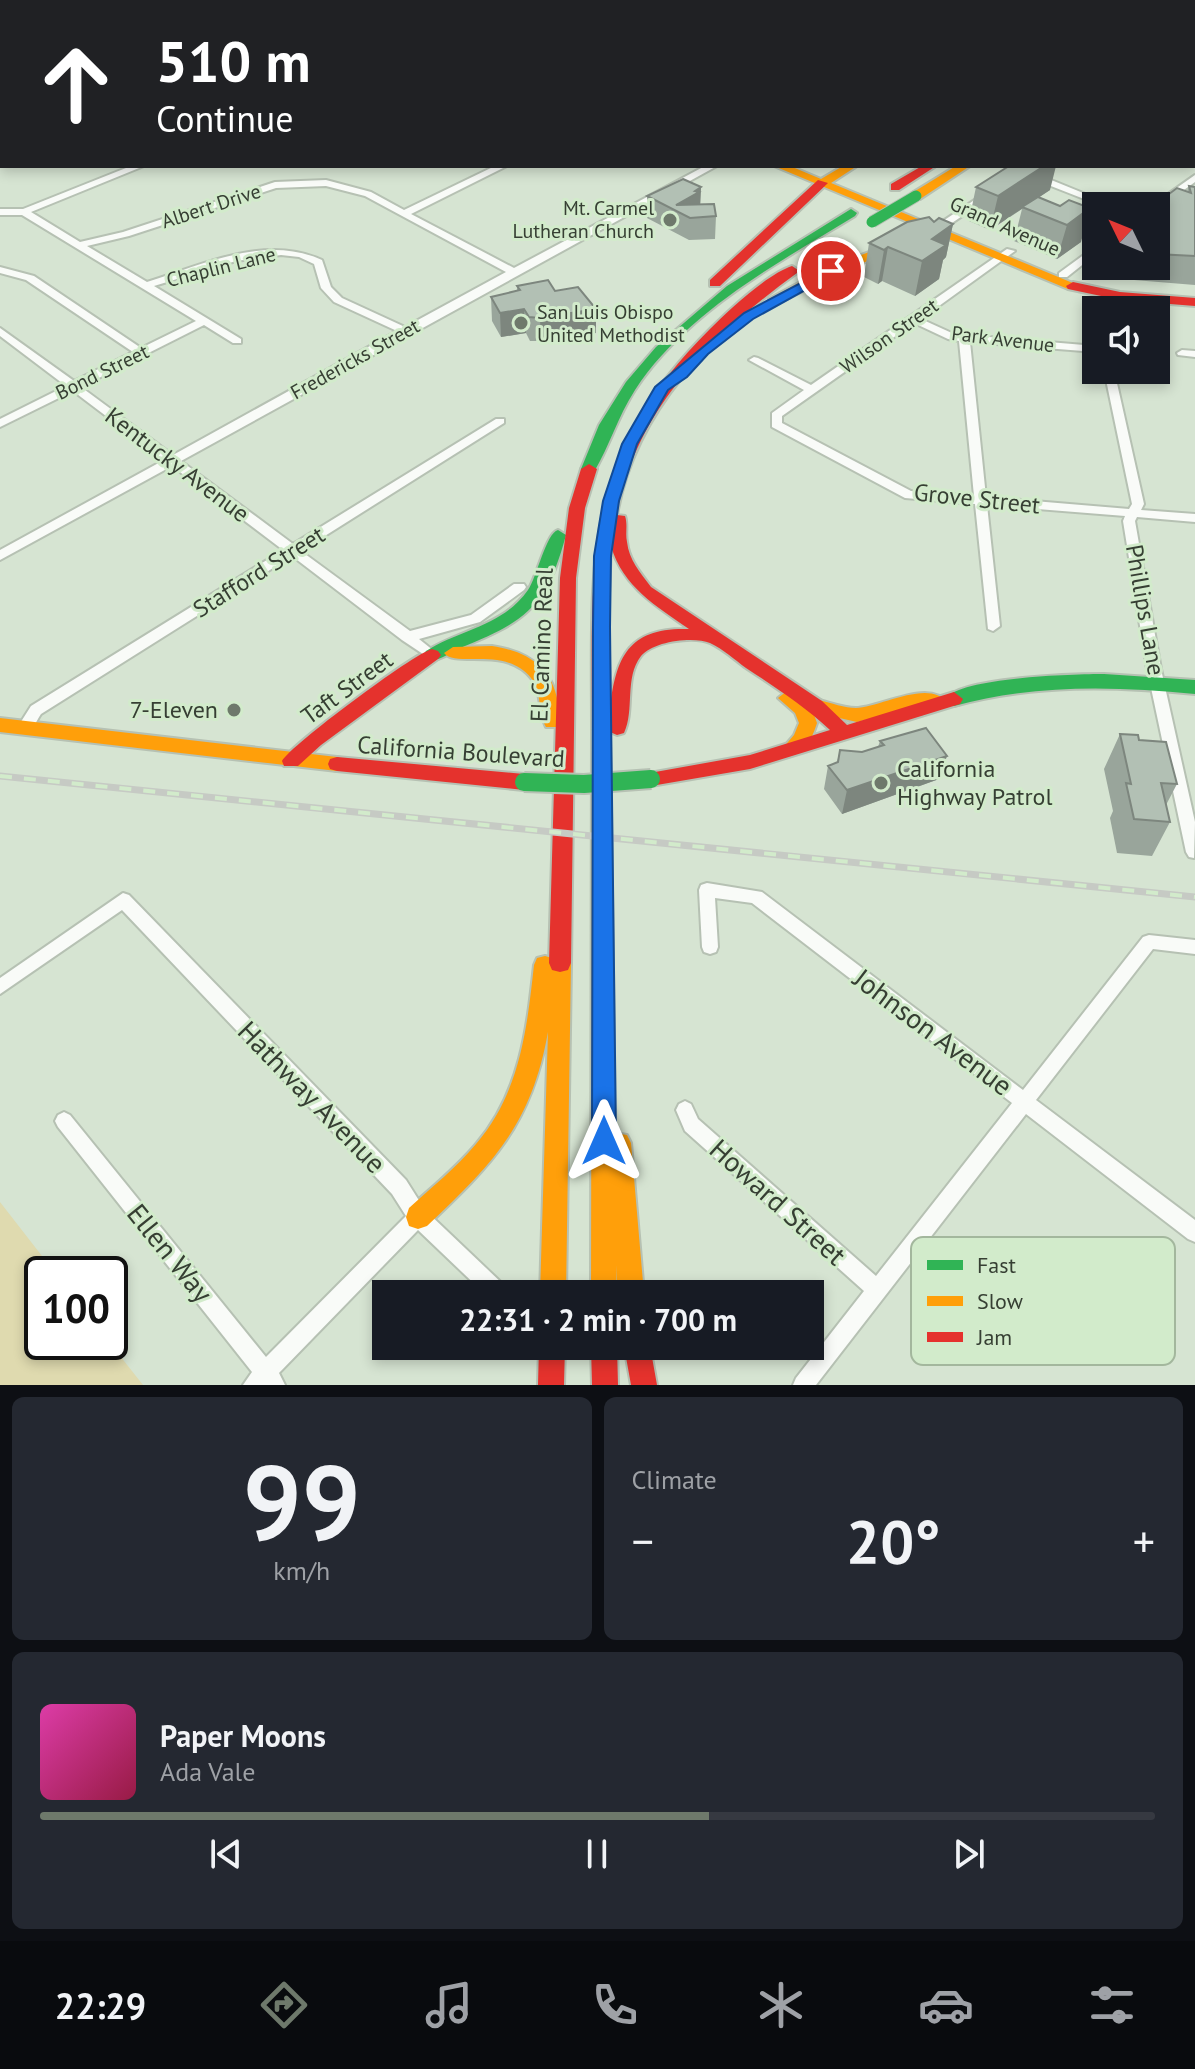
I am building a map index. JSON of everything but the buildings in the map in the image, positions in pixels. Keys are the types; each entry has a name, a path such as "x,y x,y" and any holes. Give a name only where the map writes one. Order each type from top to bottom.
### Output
{"main road":[{"name":"Grand Avenue","path":"787,168 827,180 942,227 1066,284 1100,294 1195,302"},
{"name":"Grand Avenue","path":"808,168 827,180"},
{"path":"693,315 694,304 807,194 848,168"},
{"name":"El Camino Real","path":"553,1280 563,900 563,745 570,544 580,489 605,428 624,395 649,361 693,315 765,265 927,168"},
{"path":"604,1280 603,556 611,501 630,444 662,387 689,352 724,319 821,253 961,168"},
{"path":"662,387 682,374 727,331 776,299 853,261 942,227"},
{"name":"Grand Avenue","path":"1005,254 1106,288 1195,294"},
{"name":"Taft Street","path":"291,761 314,740 444,646 499,626 533,601 546,580 568,499 580,489"},
{"path":"611,501 619,518 620,551 630,574 654,599 816,706 845,734"},
{"path":"603,787 614,755 625,671 633,651 650,636 666,631 708,636"},
{"path":"729,650 738,665 807,714 807,729 791,749"},
{"path":"432,655 490,651 525,662 545,686 554,731 563,745"},
{"name":"California Boulevard","path":"0,725 291,761 524,782 584,784 651,779 725,768 993,687 1029,682 1106,679 1195,687"},
{"path":"816,706 855,716 907,699 921,698 938,703"},
{"path":"418,1217 493,1143 520,1100 530,1070 537,1030 548,930 563,900"},
{"path":"604,1049 623,1173 630,1280"},
{"path":"551,1385 552,1360"},
{"path":"604,1360 605,1385"},
{"path":"640,1360 644,1385"}],"street":[{"path":"0,212 24,212 134,168"},
{"path":"405,213 498,168"},
{"name":"Fredericks Street","path":"0,556 405,331 708,168"},
{"path":"1022,172 1082,195"},
{"path":"1170,196 1195,178"},
{"name":"Albert Drive","path":"80,245 126,234 251,191 301,182 349,187 405,213 515,273"},
{"path":"942,227 999,188"},
{"path":"24,212 237,341"},
{"name":"Chaplin Lane","path":"148,285 260,253 299,253 318,262 326,288 338,300 405,331"},
{"name":"Wilson Street","path":"776,425 776,415 1005,254"},
{"path":"1063,275 1082,260"},
{"path":"0,270 30,278 141,353"},
{"name":"Park Avenue","path":"913,319 952,337 1082,348"},
{"name":"Bond Street","path":"0,423 204,321"},
{"name":"Kentucky Avenue","path":"0,331 432,655"},
{"path":"964,338 993,626"},
{"path":"1182,353 1195,354"},
{"path":"754,360 812,390"},
{"name":"Phillips Lane","path":"1112,384 1138,504 1129,521 1194,852"},
{"name":"Stafford Street","path":"24,728 36,710 500,421"},
{"name":"Grove Street","path":"776,425 909,495 1195,518"},
{"name":"Taft Street","path":"407,637 475,619 519,587"},
{"name":"Johnson Avenue","path":"710,947 707,890 756,897 1195,1232"},
{"name":"Hathway Avenue","path":"0,987 123,900 399,1187 418,1217 484,1280"},
{"path":"918,1237 1149,942 1195,947"},
{"name":"Howard Street","path":"685,1110 691,1125 877,1290"},
{"name":"Ellen Way","path":"64,1121 265,1381"},
{"path":"265,1381 418,1217"},
{"path":"803,1385 911,1246"}],"shaded area":[{"path":"0,1202 42,1256 24,1256 24,1360 123,1360 143,1385 0,1385"}],"railway":[{"path":"0,776 1195,897"}],"traffic: fast":[{"path":"872,222 916,196"},
{"path":"589,469 607,425 631,385 661,350 732,289 851,213"},
{"path":"432,655 499,625 524,606 541,582 558,535"},
{"path":"954,699 1015,685 1044,682 1104,681 1195,687"},
{"path":"524,782 584,784 651,779"}],"traffic: slow":[{"path":"785,168 1073,286"},
{"path":"822,183 848,168"},
{"path":"916,196 961,168"},
{"path":"776,299 831,271 903,244"},
{"path":"453,653 492,652 528,664 544,684 552,722"},
{"path":"787,698 803,709 808,723 802,739 791,749"},
{"path":"819,707 857,715 915,700 938,703"},
{"path":"0,725 337,764"},
{"path":"601,731 604,1280"},
{"path":"553,1280 560,963"},
{"path":"418,1217 485,1152 517,1102 531,1058 545,965"},
{"path":"619,1143 630,1280"}],"traffic: jam":[{"path":"895,187 927,168"},
{"path":"715,283 822,183"},
{"path":"601,731 601,571 611,503 624,461 665,388 692,355 756,296 792,270"},
{"path":"1073,286 1120,296 1195,302"},
{"path":"560,963 568,578 577,508 589,469"},
{"path":"619,520 618,540 624,562 645,591 816,706 845,734"},
{"path":"617,728 622,683 633,653 643,643 658,637 705,636"},
{"path":"291,761 314,740 432,655"},
{"path":"651,779 750,762 954,699"},
{"path":"337,764 524,782"},
{"path":"551,1385 552,1360"},
{"path":"604,1360 605,1385"},
{"path":"640,1360 644,1385"}],"place":[{"name":"Mt. Carmel Lutheran Church","path":"670,220"},
{"name":"San Luis Obispo United Methodist","path":"521,323"},
{"name":"7-Eleven","path":"234,710"},
{"name":"California Highway Patrol","path":"881,783"}],"route":[{"path":"604,1141 601,627 603,556 611,501 630,444 662,387 682,374 691,362 727,331 776,299 831,271"}]}
